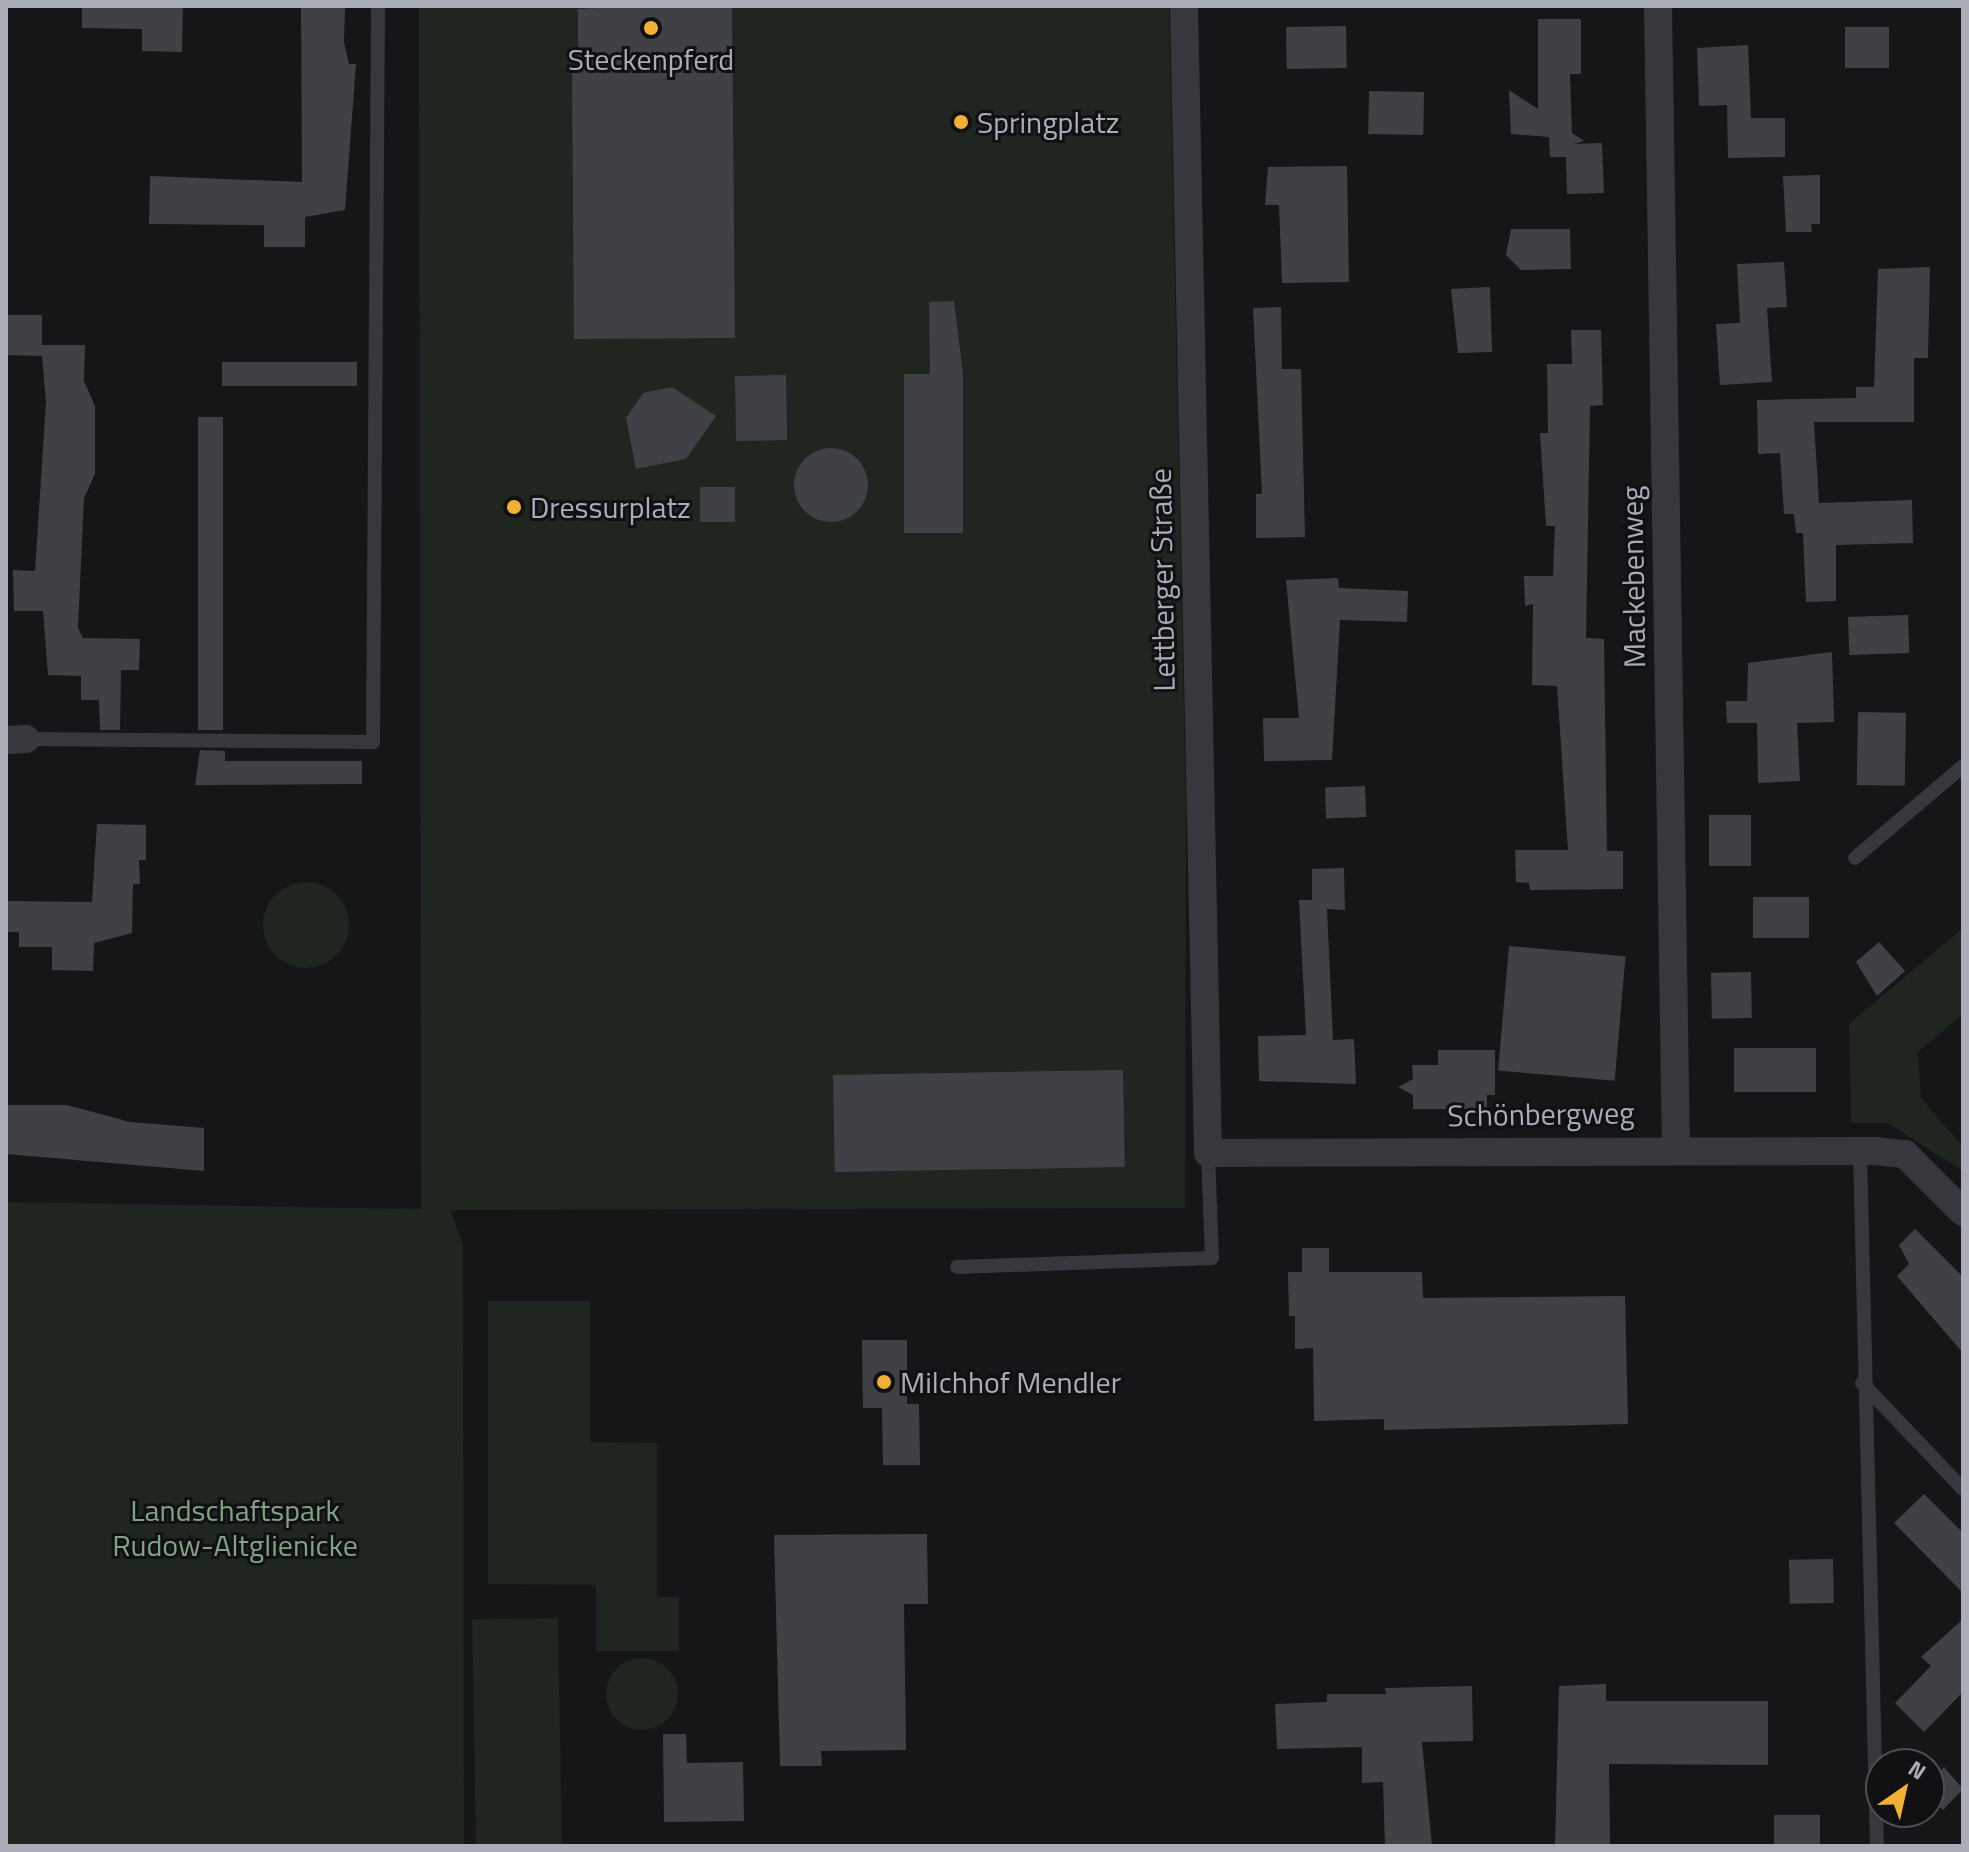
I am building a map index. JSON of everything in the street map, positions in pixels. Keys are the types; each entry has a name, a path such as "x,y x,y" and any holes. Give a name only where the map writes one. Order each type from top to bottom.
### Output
{"street":[{"name":"Lettberger Straße","path":"1184,6 1208,1153"},
{"name":"Mackebenweg","path":"1658,6 1676,1147"},
{"name":"Schönbergweg","path":"1208,1153 1676,1147 1867,1151 1905,1154 1962,1209"}],"lane":[{"path":"16,740 373,742 378,6"},
{"path":"1855,858 1963,766"},
{"path":"1867,1151 1862,1383 1877,1846"},
{"path":"957,1267 1212,1258 1208,1153"},
{"path":"1862,1383 1963,1489"}],"green space":[{"name":"Landschaftspark Rudow-Altglienicke","path":"419,6 1169,6 1186,807 1185,1208 450,1210 463,1244 464,1846 6,1846 6,1202 421,1209"},
{"path":"306,882 330,889 342,901 349,925 342,949 330,961 306,968 282,961 270,949 263,925 270,901 282,889"},
{"path":"1963,928 1963,1014 1918,1052 1921,1098 1963,1147 1963,1171 1888,1123 1851,1123 1849,1024"},
{"path":"488,1301 590,1301 590,1442 657,1443 657,1597 679,1597 679,1651 596,1651 596,1585 488,1584"},
{"path":"558,1618 562,1846 476,1846 472,1620"},
{"path":"642,1658 662,1664 672,1674 678,1694 672,1714 662,1724 642,1730 622,1724 612,1714 606,1694 612,1674 622,1664"}],"building":[{"path":"82,6 183,6 182,52 142,51 142,29 82,28"},
{"path":"301,6 345,7 344,42 349,64 356,64 345,210 305,217 305,247 264,247 264,225 149,224 150,176 302,182"},
{"path":"732,8 735,338 574,339 572,70 578,70 578,9"},
{"path":"1538,19 1581,19 1581,74 1570,74 1572,133 1584,141 1573,144 1602,143 1604,193 1567,194 1566,157 1550,157 1549,137 1511,134 1509,90 1538,109"},
{"path":"1346,26 1347,68 1287,69 1286,27"},
{"path":"1845,27 1889,27 1889,68 1845,68"},
{"path":"1748,45 1751,118 1785,118 1785,157 1728,158 1727,105 1699,106 1697,48"},
{"path":"1369,91 1424,92 1423,135 1368,134"},
{"path":"1347,166 1349,282 1282,283 1279,205 1265,205 1268,167"},
{"path":"1820,175 1820,224 1811,224 1812,232 1786,232 1783,176"},
{"path":"1511,229 1570,229 1571,269 1521,270 1506,255"},
{"path":"1784,262 1787,307 1767,308 1772,382 1720,385 1716,324 1740,323 1737,264"},
{"path":"1930,267 1928,358 1914,358 1914,422 1814,422 1819,503 1912,500 1913,543 1836,545 1836,601 1806,602 1803,533 1796,533 1794,514 1784,514 1780,453 1758,454 1757,400 1856,398 1856,387 1874,387 1878,269"},
{"path":"1490,287 1492,352 1458,353 1451,289"},
{"path":"954,301 963,374 963,533 904,533 904,374 930,374 929,302"},
{"path":"1281,307 1282,369 1301,369 1305,537 1256,538 1256,494 1262,494 1253,308"},
{"path":"6,315 42,315 42,345 85,345 84,381 95,406 95,474 84,498 78,628 83,638 140,639 139,670 121,670 120,730 100,730 99,700 81,700 81,676 48,675 43,611 14,611 13,570 35,571 46,402 42,356 6,355"},
{"path":"1571,330 1601,330 1603,405 1590,406 1586,638 1604,639 1607,851 1623,851 1623,889 1530,890 1529,883 1516,882 1515,850 1568,850 1557,686 1532,685 1533,604 1525,606 1524,576 1553,576 1555,526 1546,526 1540,433 1548,433 1547,364 1572,364"},
{"path":"222,362 357,362 357,386 222,386"},
{"path":"786,375 787,440 736,441 735,376"},
{"path":"672,387 716,416 686,459 636,469 626,418 643,393"},
{"path":"198,417 223,417 223,730 198,730"},
{"path":"824,448 838,448 852,454 862,464 868,485 862,506 852,516 838,522 824,522 810,516 800,506 794,492 794,478 800,464 810,454"},
{"path":"700,487 735,487 735,522 700,522"},
{"path":"1338,578 1339,588 1408,591 1407,622 1340,620 1332,760 1264,761 1263,718 1299,718 1286,580"},
{"path":"1908,615 1909,653 1849,655 1848,617"},
{"path":"1832,652 1834,722 1797,723 1800,781 1758,783 1757,723 1727,723 1726,701 1747,701 1748,663"},
{"path":"1858,712 1906,713 1905,786 1857,785"},
{"path":"200,750 225,751 225,761 362,761 362,784 195,785"},
{"path":"1365,786 1366,817 1326,818 1325,787"},
{"path":"1709,815 1751,815 1751,866 1709,866"},
{"path":"97,824 146,825 146,860 139,860 140,884 133,884 132,933 94,943 93,971 52,970 52,947 19,947 19,932 6,932 6,901 92,902"},
{"path":"1344,868 1345,910 1327,909 1333,1040 1354,1039 1356,1084 1259,1081 1258,1036 1306,1035 1299,900 1312,900 1312,869"},
{"path":"1753,897 1809,897 1809,938 1753,938"},
{"path":"1879,942 1905,971 1877,996 1856,962"},
{"path":"1509,946 1626,956 1615,1081 1498,1071"},
{"path":"1751,972 1752,1018 1712,1019 1711,973"},
{"path":"1734,1048 1816,1048 1816,1092 1734,1092"},
{"path":"1438,1050 1495,1050 1495,1095 1487,1095 1487,1109 1413,1109 1413,1095 1398,1087 1413,1079 1412,1065 1438,1065"},
{"path":"1123,1070 1125,1167 835,1172 833,1075"},
{"path":"6,1105 67,1105 130,1122 204,1128 204,1171 6,1154"},
{"path":"1915,1229 1963,1277 1963,1353 1897,1276 1909,1264 1899,1245"},
{"path":"1302,1248 1329,1248 1329,1272 1422,1272 1423,1298 1625,1296 1628,1424 1384,1430 1384,1419 1314,1421 1313,1348 1295,1349 1295,1316 1289,1316 1288,1272 1302,1272"},
{"path":"862,1340 907,1340 907,1404 919,1404 920,1465 883,1465 882,1408 863,1408"},
{"path":"1924,1494 1963,1533 1963,1593 1894,1523"},
{"path":"927,1534 928,1604 904,1604 906,1750 821,1751 822,1766 780,1766 774,1535"},
{"path":"1833,1559 1834,1603 1790,1604 1789,1560"},
{"path":"1963,1619 1963,1692 1924,1732 1895,1703 1931,1666 1921,1657"},
{"path":"1606,1684 1606,1701 1768,1701 1768,1765 1609,1764 1610,1846 1555,1846 1559,1686"},
{"path":"1472,1686 1473,1741 1422,1742 1432,1846 1385,1846 1383,1782 1362,1783 1362,1747 1277,1749 1275,1704 1327,1702 1327,1694 1386,1694 1385,1688"},
{"path":"663,1734 686,1734 687,1763 743,1762 744,1821 664,1822"},
{"path":"1945,1768 1963,1789 1945,1808"},
{"path":"1774,1815 1820,1815 1820,1846 1774,1846"}],"place":[{"name":"Steckenpferd","path":"651,28"},
{"name":"Springplatz","path":"961,122"},
{"name":"Dressurplatz","path":"514,507"},
{"name":"Milchhof Mendler","path":"884,1382"}]}
